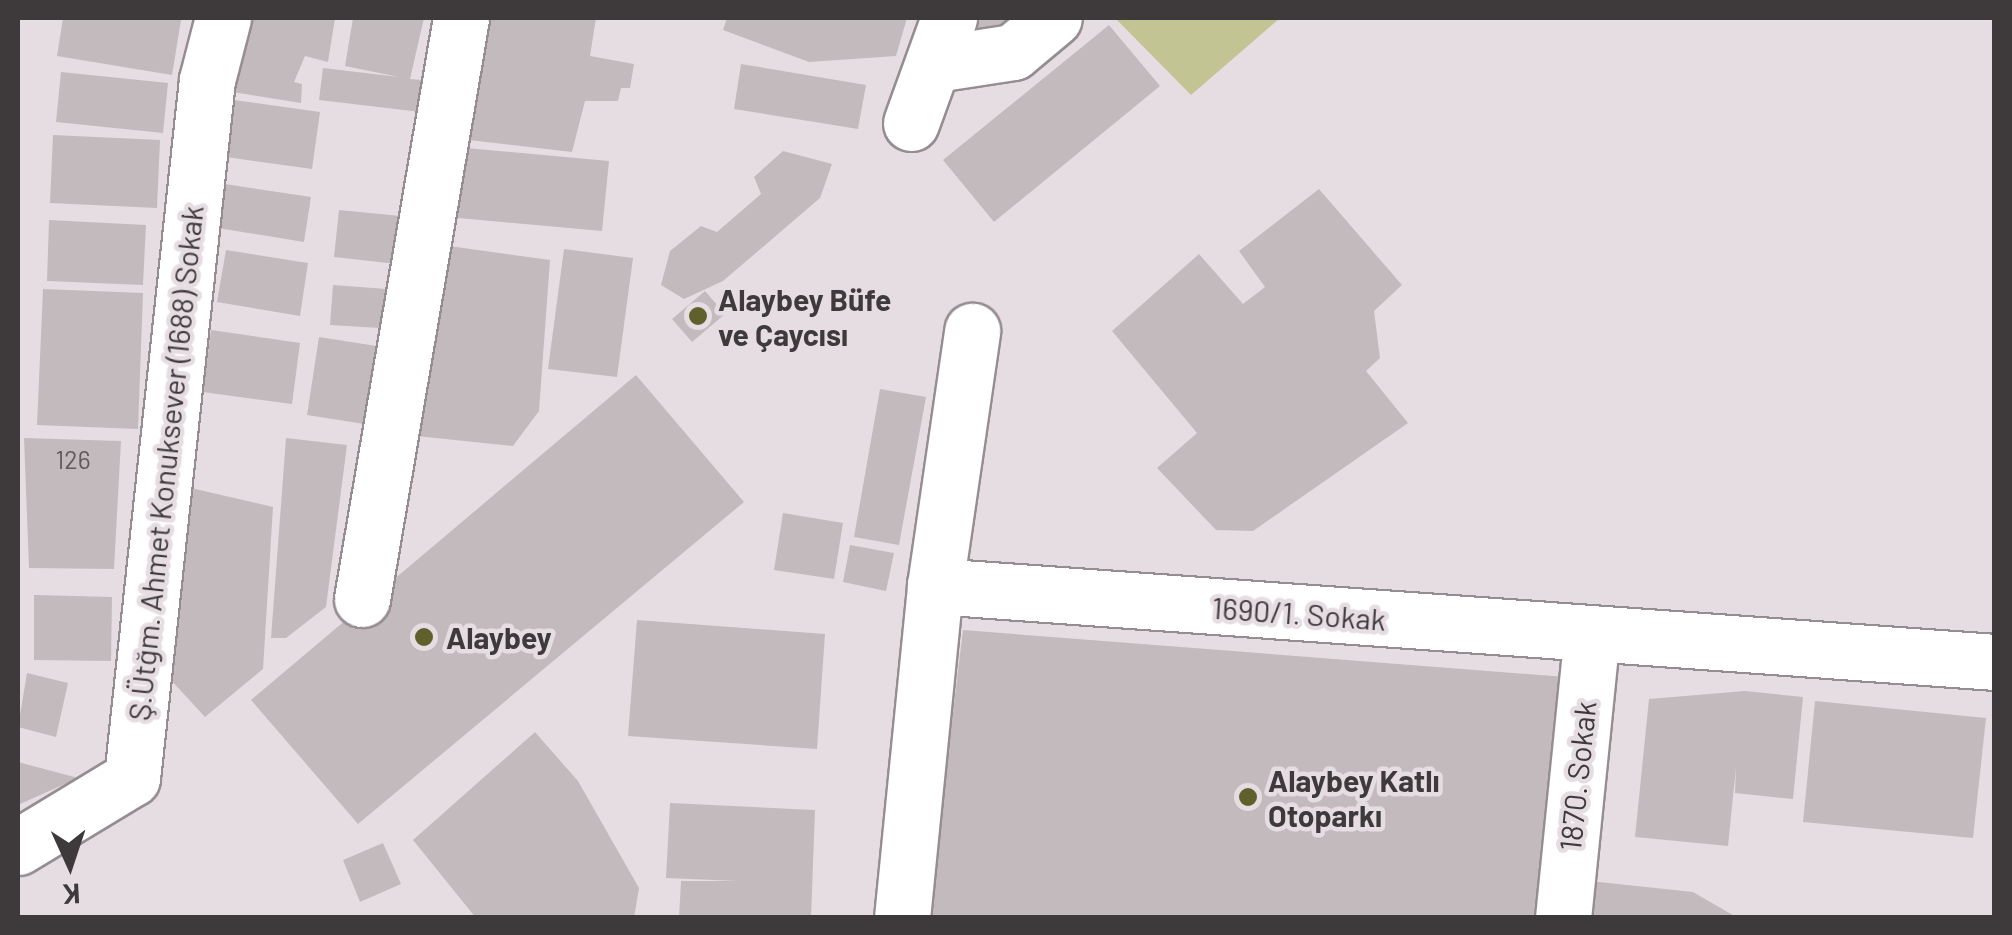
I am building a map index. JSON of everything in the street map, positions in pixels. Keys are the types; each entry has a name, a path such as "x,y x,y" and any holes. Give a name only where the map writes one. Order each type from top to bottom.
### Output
{"street":[{"name":"Ş.Ütğm. Ahmet Konuksever (1688) Sokak","path":"18,847 132,778 208,80 223,18"},
{"path":"362,598 461,18"},
{"path":"911,123 942,41 1014,52 1054,18"},
{"path":"902,918 936,586 972,331"},
{"name":"1690/1. Sokak","path":"936,586 1994,662"},
{"name":"1870. Sokak","path":"1563,918 1592,634"}],"green space":[{"path":"1115,18 1280,18 1191,95"}],"building":[{"path":"63,18 181,20 172,75 57,56"},
{"path":"249,18 335,18 328,62 305,56 294,82 302,84 301,103 226,91 239,69"},
{"path":"353,18 424,18 410,79 432,81 429,113 319,100 323,68 399,77 345,66"},
{"path":"480,18 596,18 590,56 634,64 630,88 621,88 618,101 585,101 572,152 460,139"},
{"path":"727,18 907,18 896,56 809,62 723,30"},
{"path":"963,18 1011,18 970,45"},
{"path":"1109,25 1160,86 994,222 943,160"},
{"path":"741,64 866,85 858,129 734,109"},
{"path":"61,72 168,83 163,133 56,122"},
{"path":"234,100 320,112 312,169 226,157"},
{"path":"53,135 160,140 157,208 50,203"},
{"path":"455,147 609,161 602,231 448,217"},
{"path":"783,151 832,164 820,198 723,281 684,299 661,285 670,251 701,226 717,232 761,194 754,177"},
{"path":"225,184 311,197 304,242 218,228"},
{"path":"1319,189 1402,285 1374,311 1380,358 1366,371 1408,423 1253,531 1216,530 1157,468 1197,433 1112,331 1199,254 1243,304 1265,287 1239,251"},
{"path":"339,210 411,217 406,265 334,257"},
{"path":"49,220 146,225 143,285 47,281"},
{"path":"442,245 550,260 539,411 513,446 407,435"},
{"path":"564,249 633,258 617,377 548,369"},
{"path":"226,250 308,263 300,316 217,302"},
{"path":"333,285 400,290 397,329 330,325"},
{"path":"43,289 143,293 138,429 37,425"},
{"name":"Alaybey Büfe ve Çaycısı","path":"705,291 725,314 692,342 672,319"},
{"path":"211,330 300,343 292,404 203,392"},
{"path":"319,337 389,348 377,426 307,415"},
{"path":"636,375 744,502 358,824 251,700"},
{"path":"880,389 926,397 899,545 854,537"},
{"path":"24,438 121,441 114,569 29,568"},
{"path":"286,438 347,445 326,607 286,638 271,638"},
{"path":"178,485 273,507 263,669 205,717 170,679"},
{"path":"783,513 843,523 834,579 774,570"},
{"path":"850,545 894,553 886,591 843,582"},
{"path":"34,595 112,597 111,661 34,660"},
{"path":"637,620 825,634 817,749 628,736"},
{"name":"Alaybey Katlı Otoparkı","path":"963,630 1566,677 1540,918 928,918"},
{"path":"27,673 68,683 56,737 18,727"},
{"path":"1745,691 1803,697 1793,799 1735,793 1736,767 1728,846 1635,837 1649,699"},
{"path":"1815,701 1986,718 1973,838 1803,822"},
{"path":"535,732 578,781 639,888 634,918 476,918 413,840"},
{"path":"18,762 78,778 18,805"},
{"path":"670,803 815,810 811,918 679,918 681,881 737,881 666,878"},
{"path":"383,843 401,884 360,902 343,860"},
{"path":"1571,879 1693,892 1738,918 1569,918"}],"place":[{"name":"Alaybey Büfe ve Çaycısı","path":"698,316"},
{"name":"Alaybey","path":"424,637"},
{"name":"Alaybey Katlı Otoparkı","path":"1248,797"}]}
